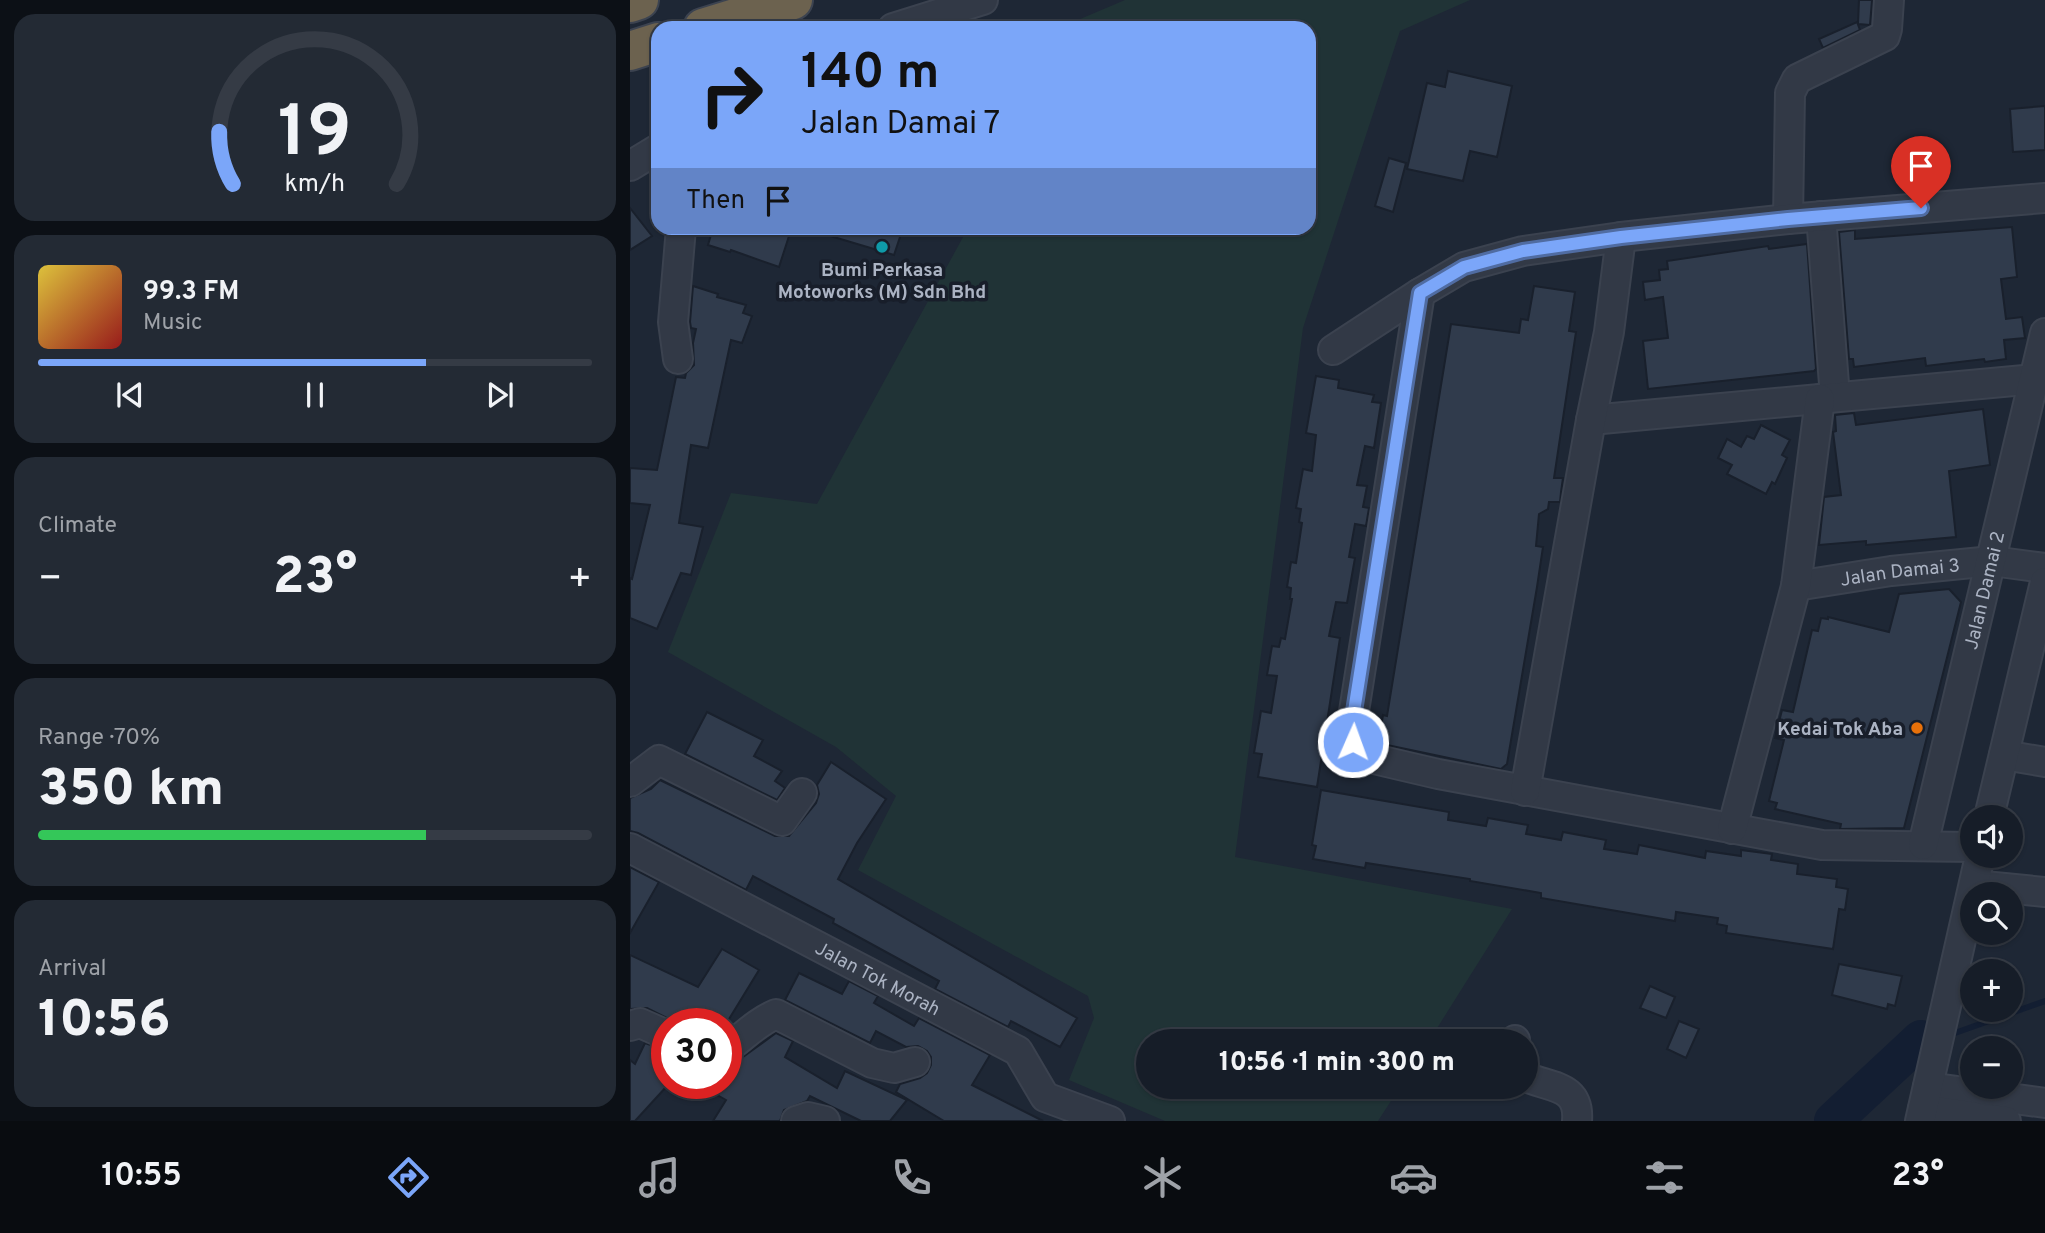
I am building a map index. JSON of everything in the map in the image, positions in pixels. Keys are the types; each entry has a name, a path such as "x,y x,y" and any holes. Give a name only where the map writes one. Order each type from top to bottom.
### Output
{"highway":[{"path":"630,3 639,0"},
{"path":"726,21 793,0"},
{"path":"630,51 651,44"}],"street":[{"path":"916,21 983,0"},
{"path":"1788,219 1790,93 1797,79 1885,36 1889,0"},
{"path":"630,166 651,153"},
{"path":"1333,351 1464,267 1523,251 1621,237 1788,219 2045,198"},
{"path":"1732,829 1796,586 1828,398 1821,216"},
{"path":"678,359 673,322 680,235"},
{"path":"1525,791 1609,332 1621,237"},
{"path":"1420,293 1352,724 1353,742 1361,756 1525,791 1822,845 1960,847"},
{"name":"Jalan Damai 2","path":"1923,845 2045,333"},
{"path":"1591,420 2035,379"},
{"name":"Jalan Damai 3","path":"1796,586 1891,571 1992,561 2045,568"},
{"path":"1992,805 2045,582"},
{"path":"2004,755 2045,762"},
{"path":"630,782 659,760 782,821 802,793"},
{"name":"Jalan Tok Morah","path":"630,848 1018,1051 1044,1109 1110,1121"},
{"path":"2023,890 2045,892"},
{"path":"1924,1106 1960,945"},
{"path":"742,1038 758,1022 776,1014 872,1063 894,1068 915,1062"},
{"path":"630,1026 640,1023 651,1028"},
{"path":"1538,1081 1560,1088 1573,1097 1578,1109 1577,1121"},
{"path":"1924,1106 2045,1103"},
{"path":"1924,1106 2006,1121"},
{"path":"796,1121 808,1117 825,1121"}],"green space":[{"path":"1125,0 1470,0 1400,31 1303,328 1235,857 1512,909 1437,1029 1136,1029 1136,1099 1392,1099 1378,1121 1165,1121 1069,1080 1094,1018 1088,996 858,870 896,796 836,747 668,652 731,493 817,504 964,235 1316,235 1316,21 1076,21"}],"building":[{"path":"1859,0 1872,0 1870,25 1858,24"},
{"path":"1857,22 1860,30 1823,48 1819,39"},
{"path":"1448,71 1512,86 1497,157 1470,151 1463,181 1407,169 1427,83 1445,87"},
{"path":"2045,106 2045,150 2013,152 2010,109"},
{"path":"1389,158 1406,163 1393,212 1375,206"},
{"path":"630,208 652,236 630,250"},
{"path":"2012,227 2017,277 2001,279 2006,319 2022,317 2025,338 2004,340 2006,359 1926,366 1925,358 1854,367 1853,359 1849,359 1839,232 1855,230 1855,239"},
{"path":"711,235 789,235 779,267 708,245"},
{"name":"Bumi Perkasa Motoworks (M) Sdn Bhd","path":"827,235 901,235 894,255"},
{"path":"1807,244 1816,369 1814,371 1648,389 1643,341 1668,338 1663,297 1645,300 1643,282 1660,280 1659,270 1668,269 1667,261 1768,246 1769,249"},
{"path":"693,286 718,294 717,297 746,305 743,313 752,316 742,343 731,340 708,448 691,445 679,523 703,527 691,575 681,573 657,629 630,618 630,578 632,579 650,505 630,503 630,468 657,470 676,377 685,378 694,365 693,343 696,329 691,328 690,322"},
{"path":"1534,286 1575,292 1569,331 1576,332 1554,478 1563,478 1560,502 1549,502 1548,509 1539,514 1536,546 1543,547 1507,764 1501,769 1387,745 1387,739 1379,738 1383,715 1387,716 1451,324 1519,333 1521,319 1528,320"},
{"path":"1316,376 1339,380 1338,388 1374,395 1372,402 1381,403 1374,448 1365,446 1357,485 1367,486 1363,507 1369,508 1366,526 1355,524 1349,557 1355,558 1347,603 1336,602 1329,636 1340,638 1317,787 1258,777 1262,754 1254,753 1261,711 1271,713 1277,676 1267,675 1272,646 1279,647 1281,638 1285,639 1292,599 1291,588 1287,587 1291,562 1296,563 1302,523 1299,522 1301,509 1296,508 1303,469 1312,471 1316,435 1306,433"},
{"path":"1983,409 1990,465 1949,471 1956,537 1866,545 1866,541 1819,545 1824,497 1841,495 1833,432 1836,431 1835,415 1854,413 1856,425"},
{"path":"1761,425 1790,440 1782,455 1787,458 1775,484 1772,482 1766,494 1727,474 1732,465 1718,458 1727,439 1741,447 1747,436 1754,439"},
{"path":"1949,589 1961,602 1904,828 1840,829 1841,824 1775,809 1777,803 1769,801 1784,740 1775,738 1782,710 1793,712 1812,630 1818,631 1821,618 1828,617 1889,632 1899,594"},
{"path":"707,712 763,740 754,756 782,771 775,781 785,788 777,800 685,754"},
{"path":"831,762 886,799 857,843 838,879 1077,1018 1060,1047 1011,1021 1008,1027 935,989 939,981 833,923 834,919 753,876 746,890 630,831 630,798 651,789 660,780 775,836 789,836 816,803 819,794 817,785"},
{"path":"1321,790 1449,812 1448,820 1486,826 1488,818 1528,825 1526,834 1561,840 1563,832 1606,840 1604,849 1637,854 1639,845 1705,858 1706,851 1741,856 1741,850 1772,854 1771,860 1798,864 1797,874 1837,879 1836,887 1848,889 1845,910 1839,909 1833,949 1726,933 1727,926 1717,924 1718,918 1676,912 1675,921 1541,898 1541,893 1470,879 1366,863 1365,868 1313,859 1316,846 1312,845"},
{"path":"630,867 659,882 630,933"},
{"path":"722,949 759,970 736,1008 630,1009 630,955 698,987"},
{"path":"1839,964 1902,976 1895,1006 1888,1004 1887,1009 1832,995"},
{"path":"799,973 842,994 849,981 878,996 874,1003 914,1026 919,1018 990,1055 972,1085 1043,1121 944,1121 896,1092 900,1084 927,1073 931,1057 927,1051 918,1046 906,1047 876,1031 870,1043 785,1000"},
{"path":"1650,986 1675,997 1666,1018 1640,1008"},
{"path":"1679,1021 1699,1029 1686,1058 1667,1049"},
{"path":"776,1033 793,1041 785,1057 837,1088 845,1071 907,1100 890,1121 861,1121 810,1096 807,1101 784,1110 780,1121 713,1121 724,1099 742,1099 743,1057"},
{"path":"645,1043 651,1045 651,1099 655,1099 635,1121 630,1121 630,1060 635,1064"}],"waterway":[{"path":"1955,1033 2045,1001"},
{"path":"1833,1121 1921,1039"}],"place":[{"name":"Bumi Perkasa Motoworks (M) Sdn Bhd","path":"882,247"},
{"name":"Kedai Tok Aba","path":"1917,728"}],"route":[{"path":"1353,742 1352,724 1420,293 1464,267 1523,251 1621,237 1921,208"}]}
